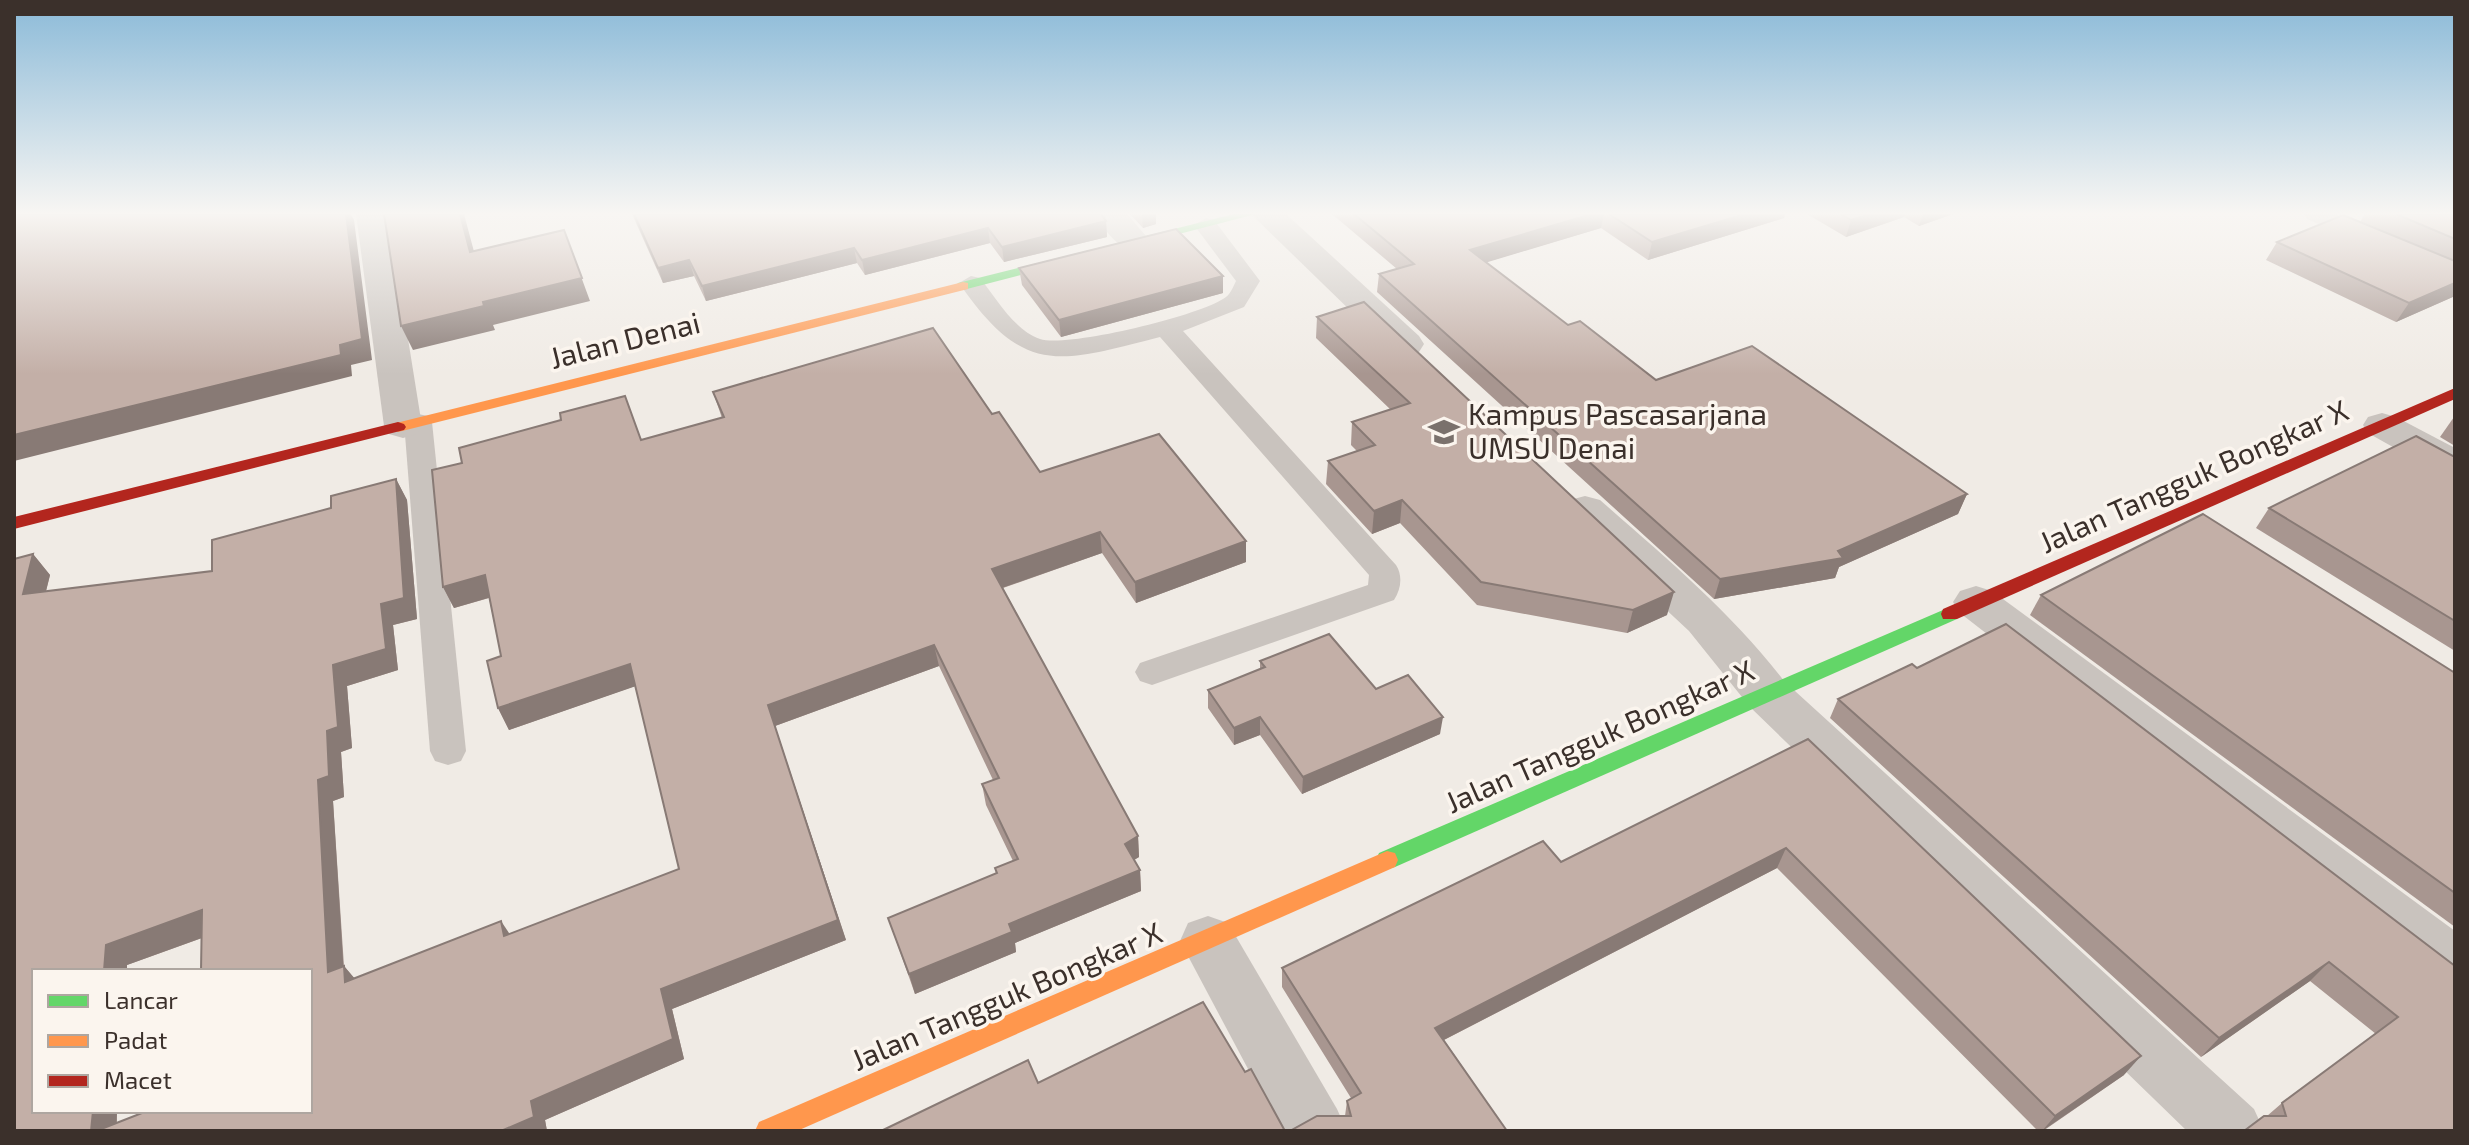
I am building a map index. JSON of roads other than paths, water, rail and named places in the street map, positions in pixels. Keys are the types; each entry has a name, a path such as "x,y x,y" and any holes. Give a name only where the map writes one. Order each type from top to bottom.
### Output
{"street":[{"path":"382,267 411,424"},
{"name":"Jalan Denai","path":"14,523 1035,267"},
{"path":"1324,267 1429,365"},
{"name":"Jalan Tangguk Bongkar X","path":"768,1131 841,1116 1758,681 1976,602 2455,393"},
{"path":"2382,425 2455,465"},
{"path":"1557,484 1708,624 1758,681 2232,1131"},
{"path":"2189,509 2229,535"},
{"path":"1976,602 2455,964"},
{"path":"1208,941 1315,1131"}],"lane":[{"path":"971,283 1019,340 1041,349 1068,348 1165,327 1234,303 1248,281 1238,267"},
{"path":"1152,672 1383,592 1385,573 1165,327"},
{"path":"411,424 448,751"}],"place":[{"name":"Kampus Pascasarjana UMSU Denai","path":"1444,432"}]}
